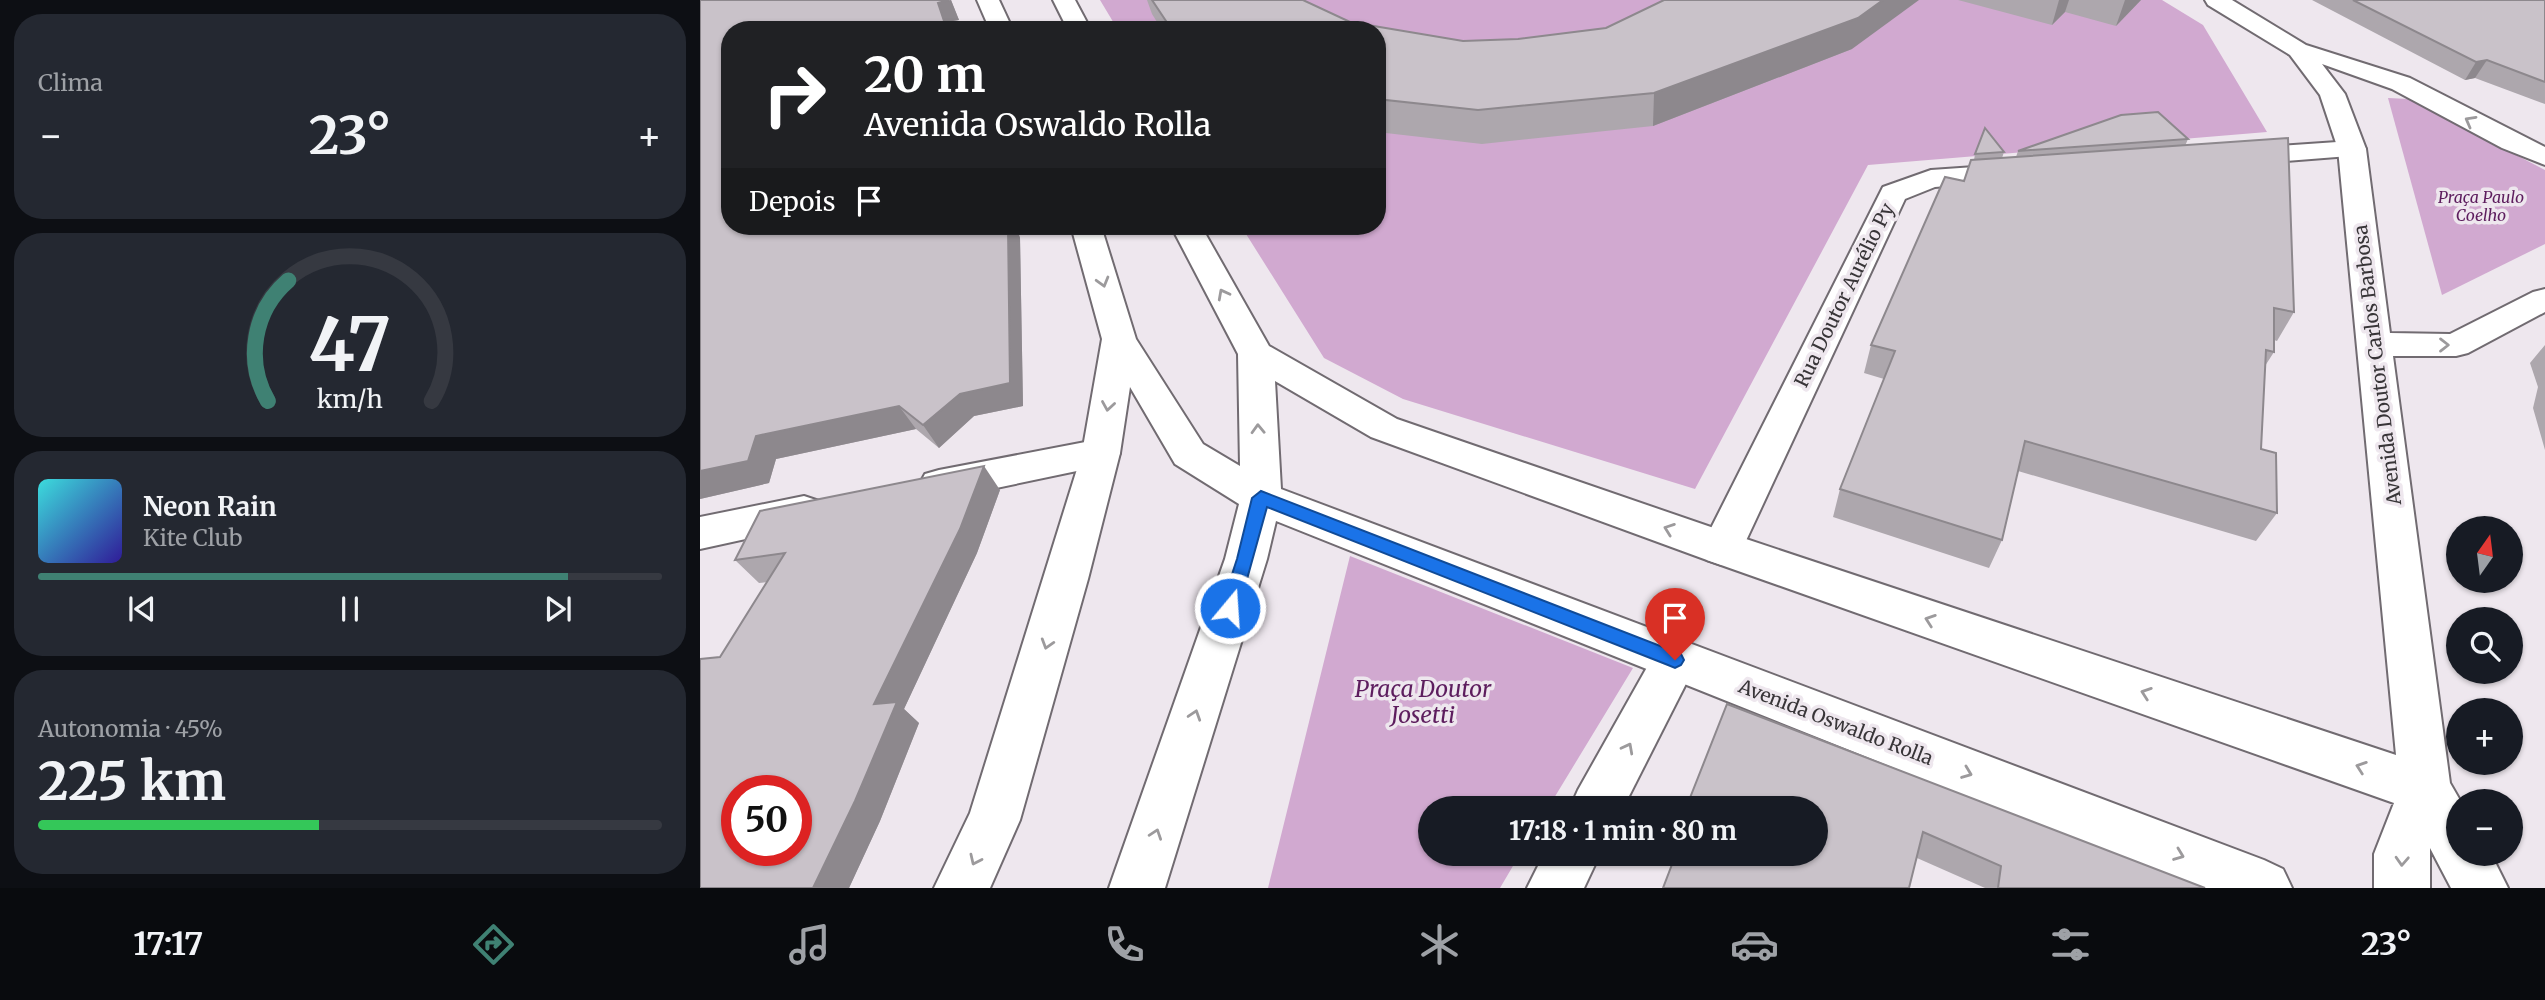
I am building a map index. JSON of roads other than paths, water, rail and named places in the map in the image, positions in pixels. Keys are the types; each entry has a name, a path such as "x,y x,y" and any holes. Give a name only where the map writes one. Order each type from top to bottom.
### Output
{"street":[{"path":"988,0 998,21"},
{"path":"1064,0 1075,21"},
{"name":"Avenida Doutor Carlos Barbosa","path":"2216,0 2298,50 2332,93 2352,149 2425,789 2446,825"},
{"path":"2298,50 2359,66 2405,86 2540,154"},
{"path":"2203,160 2352,149"},
{"name":"Rua Doutor Aurélio Py","path":"1722,548 1893,193 1931,180 2053,171"},
{"path":"962,888 994,820 1101,453 1119,339 1089,235"},
{"path":"1137,888 1246,559 1261,498 1256,354 1191,235"},
{"path":"2375,344 2456,345 2545,299"},
{"name":"Avenida Oswaldo Rolla","path":"1119,339 1189,454 1261,498 2264,888"},
{"path":"1256,354 1384,428 1722,548 2425,789"},
{"path":"900,493 1101,453"},
{"path":"700,533 834,506"},
{"path":"1603,796 1675,660"},
{"name":"Avenida Doutor Carlos Barbosa","path":"2402,888 2401,854 2425,789"},
{"path":"1555,888 1567,866"},
{"path":"2468,866 2480,888"}],"park label":[{"name":"Praça Paulo Coelho","path":"2481,206"},
{"name":"Praça Doutor Josetti","path":"1423,701"}]}
